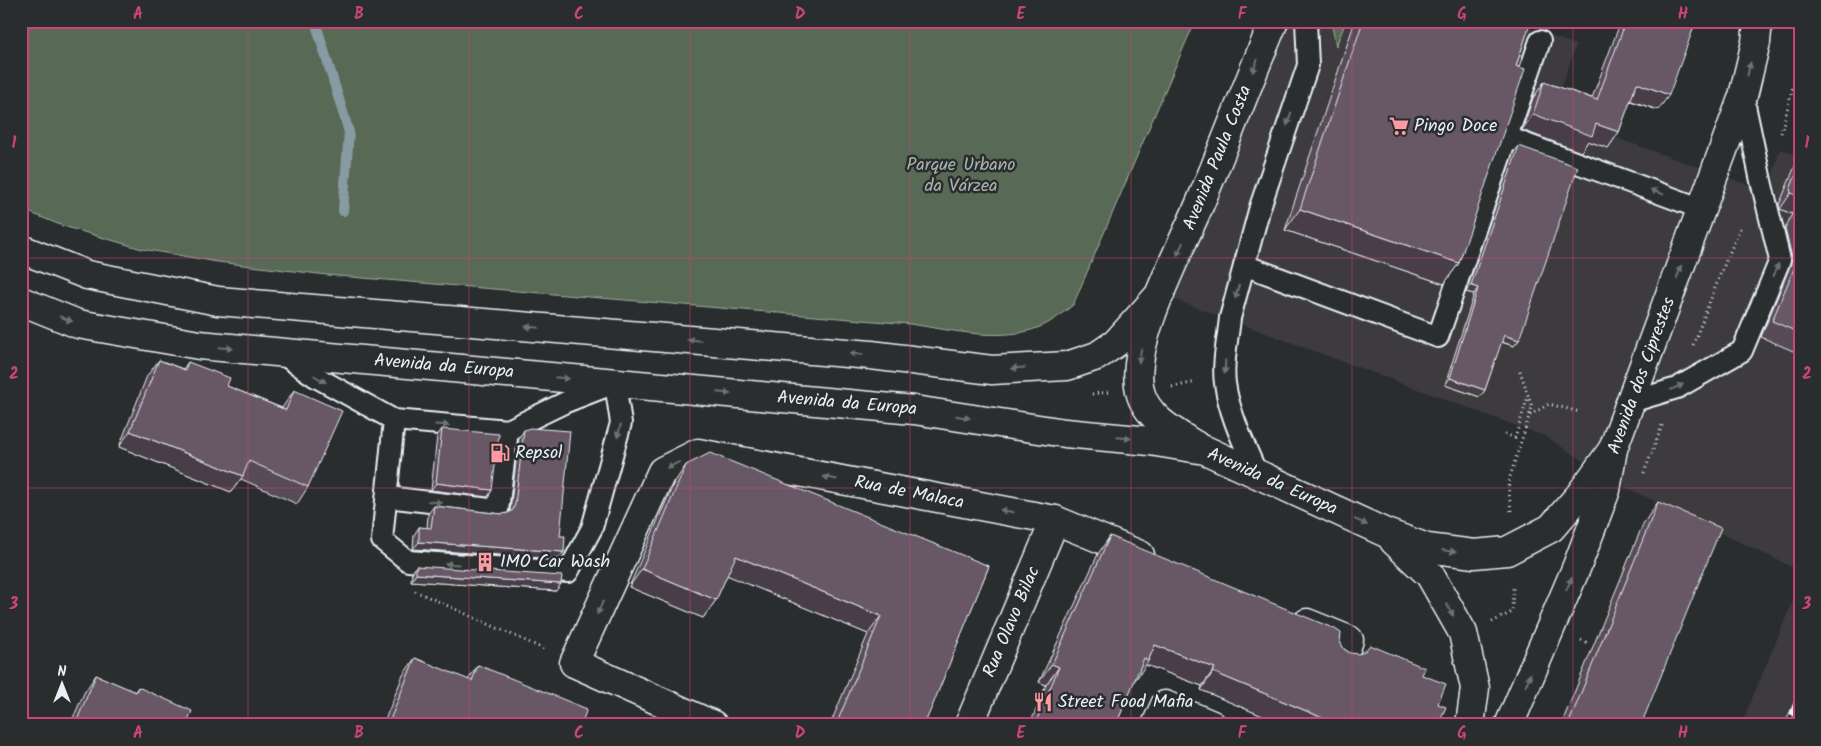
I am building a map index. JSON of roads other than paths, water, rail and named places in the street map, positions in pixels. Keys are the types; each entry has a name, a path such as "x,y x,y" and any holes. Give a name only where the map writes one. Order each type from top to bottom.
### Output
{"main road":[{"name":"Avenida Paula Costa","path":"1160,294 1201,202 1274,21"},
{"name":"Avenida dos Ciprestes","path":"1508,725 1577,566 1606,490 1613,449 1743,96 1756,42 1758,21"},
{"path":"21,249 88,275 218,301 871,355 992,370 1066,366 1098,356 1116,343 1160,294"},
{"path":"1160,294 1139,356 1138,379 1140,391 1146,407 1171,430 1205,450"},
{"name":"Avenida da Europa","path":"21,301 78,324 199,345 914,410 1065,433 1150,441 1205,450 1386,533 1427,548 1474,554 1507,551 1551,528 1579,496 1613,449"},
{"name":"Rua de Malaca","path":"704,723 574,663 662,471 698,453 1055,520 1159,563"},
{"name":"Rua Olavo Bilac","path":"969,725 1055,520"},
{"path":"1386,533 1430,575 1463,633 1475,688 1470,725"},
{"path":"1286,614 1346,648"},
{"path":"1156,725 1165,704 1212,725"}],"lane":[{"path":"1257,474 1239,432 1225,383 1230,318 1260,207 1308,65 1306,21"},
{"path":"1244,265 1438,337 1540,40"},
{"path":"1630,402 1677,388 1742,351 1780,260 1743,96"},
{"path":"1507,137 1702,209"},
{"path":"280,352 316,377 394,420 508,430 566,402 615,383 621,423 592,528 568,572 408,561 382,540 394,420"},
{"path":"387,497 498,510 508,430"}],"waterway":[{"path":"315,21 349,132 343,211"}],"railway":[{"path":"1787,725 1800,694"}],"place":[{"name":"Pingo Doce","path":"1399,126"},
{"name":"Repsol","path":"500,453"},
{"name":"IMO Car Wash","path":"485,562"},
{"name":"Street Food Mafia","path":"1043,702"}],"park label":[{"name":"Parque Urbano da Várzea","path":"961,175"}]}
